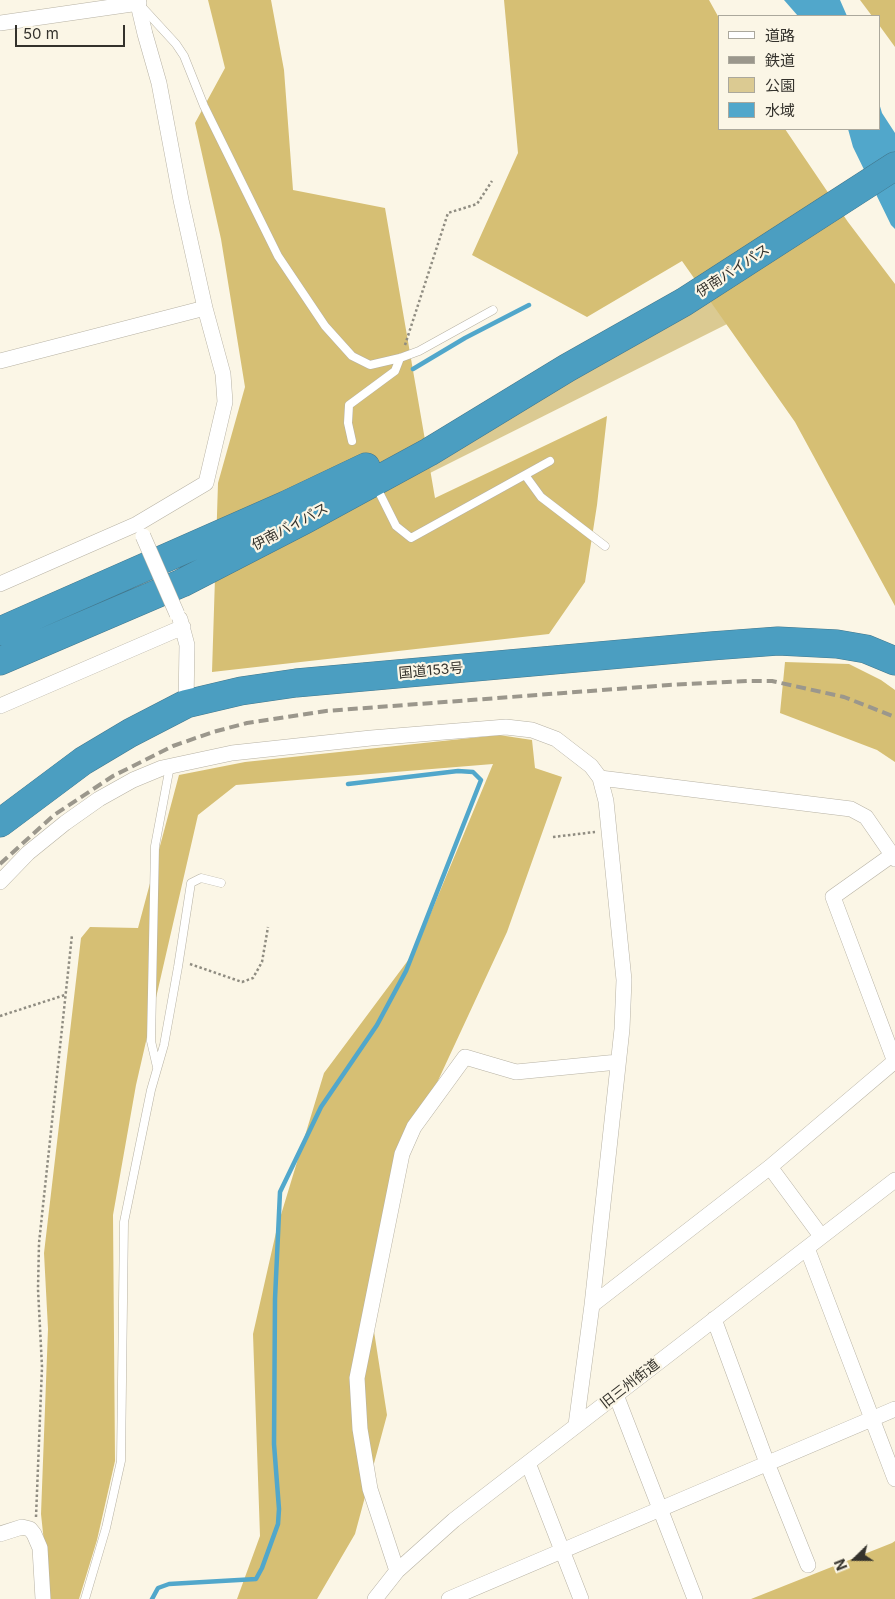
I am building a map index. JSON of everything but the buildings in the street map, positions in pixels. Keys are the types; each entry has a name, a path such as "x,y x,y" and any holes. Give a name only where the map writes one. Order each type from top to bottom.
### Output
{"highway":[{"name":"伊南バイパス","path":"0,661 182,583 304,520 429,452 567,368 684,302 895,166"},
{"name":"伊南バイパス","path":"0,632 286,504 424,439 567,368"},
{"name":"国道153号","path":"0,823 83,761 130,733 186,704 241,690 296,683 778,641 837,644 866,649 895,661"}],"street":[{"path":"0,23 138,2 159,83 181,200 205,308 223,374 225,402 206,483 140,530 0,584"},
{"path":"0,361 205,308"},
{"path":"140,530 180,621 187,645 186,704"},
{"path":"0,706 180,621"},
{"path":"0,882 28,853 65,822 133,780 170,766 232,753 371,738 506,727 532,730 556,739 591,766 600,778 606,801 624,980 618,1062 592,1305 576,1425"},
{"path":"592,1305 770,1167 895,1061 833,897 892,851 866,816 851,809 600,778"},
{"path":"397,1571 370,1488 360,1429 357,1378 402,1154 414,1127 465,1057 516,1072 618,1062"},
{"path":"770,1167 821,1236"},
{"name":"旧三州街道","path":"374,1599 397,1571 454,1520 895,1180"},
{"path":"807,1248 895,1479"},
{"path":"714,1319 767,1463 808,1564"},
{"path":"616,1395 695,1599"},
{"path":"449,1599 895,1409"},
{"path":"528,1463 581,1599"},
{"path":"0,1534 22,1527 30,1529 40,1548 43,1599"}],"lane":[{"path":"138,2 176,44 184,56 204,106 278,256 325,326 352,356 370,365 400,358 419,351 493,310"},
{"path":"352,441 348,423 349,405 395,371 400,358"},
{"path":"378,490 396,526 411,538 550,461"},
{"path":"525,475 541,497 605,546"},
{"path":"157,1070 151,1042 155,846 170,766"},
{"path":"85,1599 106,1528 121,1461 124,1222 164,1045 191,883 201,878 221,883"}],"path":[{"path":"400,358 448,213 477,204 492,181"},
{"path":"553,837 609,830"},
{"path":"179,960 242,982 253,978 262,962 268,927"},
{"path":"30,1529 38,1511 42,1377 38,1289 39,1242 72,935"},
{"path":"0,1016 66,995"}],"green space":[{"path":"756,274 777,299 420,478 416,465"}],"shaded area":[{"path":"208,0 271,0 284,70 293,190 385,208 435,498 607,416 597,505 585,582 549,634 212,672 218,483 245,387 221,239 195,123 225,68"},
{"path":"504,0 709,0 718,16 718,130 786,130 848,222 895,284 895,606 795,422 682,261 587,317 472,255 518,153"},
{"path":"860,0 895,0 895,47 880,26 880,15 871,15"},
{"path":"785,662 849,664 881,680 895,690 895,762 877,750 780,713"},
{"path":"499,735 532,740 535,768 562,777 507,932 390,1184 371,1312 387,1415 355,1534 317,1599 237,1599 260,1536 253,1334 277,1228 324,1073 415,951 493,764 236,785 198,815 136,1085 113,1215 115,1461 97,1540 79,1599 50,1599 41,1514 48,1329 44,1253 81,938 90,927 138,928 179,775 245,762"},
{"path":"895,1541 895,1599 751,1599 892,1543"}],"water":[{"path":"784,0 840,0 847,15 797,15"},
{"path":"880,106 882,113 895,133 895,229 891,225 853,147 848,130 880,130"}],"waterway":[{"path":"413,369 465,338 529,305"},
{"path":"152,1599 158,1588 169,1584 256,1579 262,1568 278,1524 279,1509 274,1444 275,1299 280,1192 321,1107 377,1025 406,971 481,780 473,772 458,771 348,784"}],"railway":[{"path":"0,864 54,815 113,776 173,746 247,723 326,711 669,685 748,681 772,681 844,697 895,717"}]}
